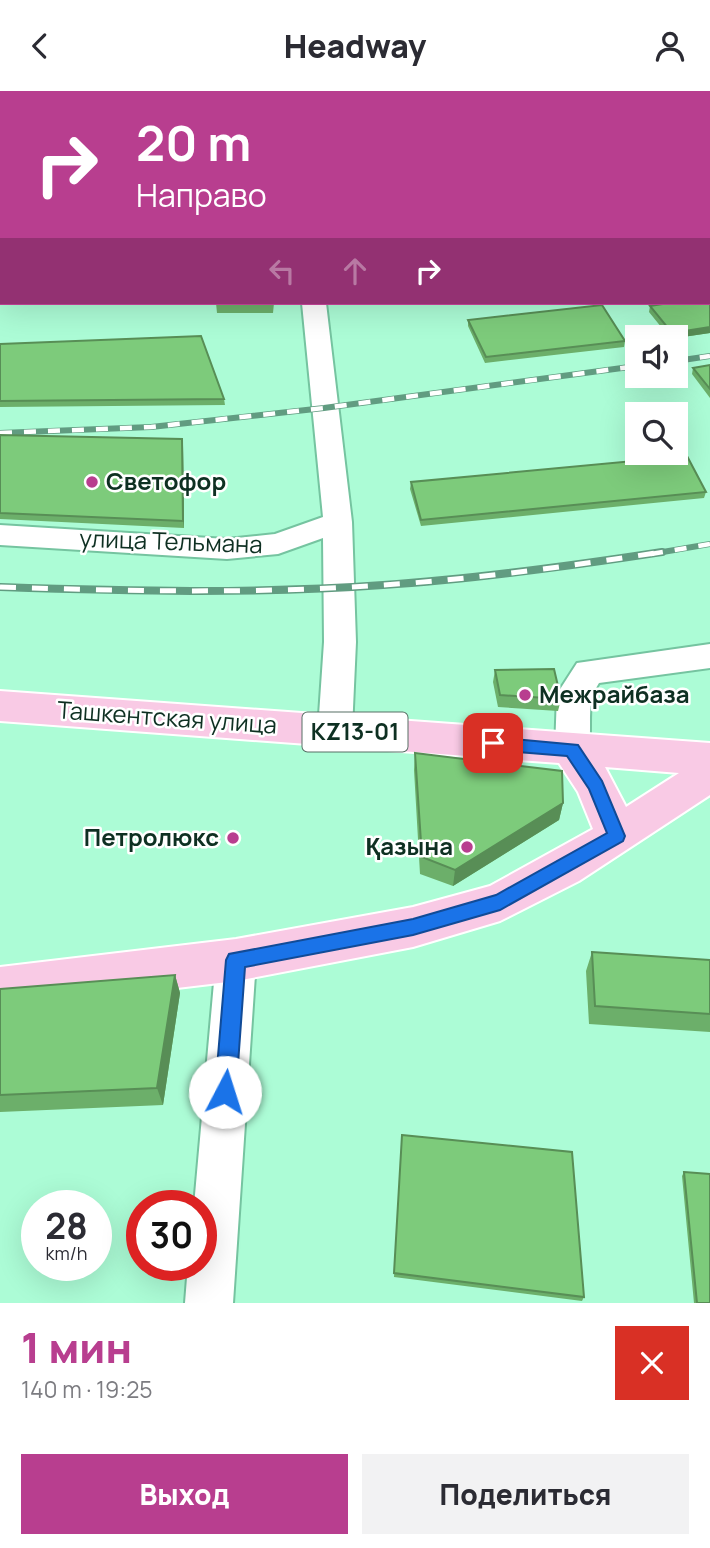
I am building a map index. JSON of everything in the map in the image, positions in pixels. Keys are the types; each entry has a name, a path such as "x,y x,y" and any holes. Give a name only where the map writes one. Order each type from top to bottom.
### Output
{"main road":[{"name":"Ташкентская улица","path":"0,706 710,759"},
{"path":"572,750 596,786 617,836"},
{"path":"0,988 236,960 413,927 500,902 617,836 681,789 710,776"}],"street":[{"path":"314,305 338,522 340,642 335,730"},
{"name":"улица Тельмана","path":"0,535 227,549 278,544 338,522"},
{"path":"572,750 573,694 589,672 710,656"},
{"path":"209,1303 236,960"}],"building":[{"path":"602,305 625,341 486,357 468,320"},
{"path":"710,305 710,327 688,330 688,325 665,325 650,306"},
{"path":"201,336 224,399 0,401 0,344"},
{"path":"710,365 710,389 693,368"},
{"name":"Светофор","path":"0,435 182,439 183,521 0,513"},
{"path":"688,458 706,492 421,520 411,482 625,462 625,465 688,465"},
{"path":"554,669 561,699 500,695 495,670"},
{"name":"Қазына","path":"415,753 562,771 563,803 455,870 422,857"},
{"path":"592,952 710,960 710,1014 595,1006"},
{"path":"175,975 157,1088 0,1095 0,989"},
{"path":"402,1135 572,1152 584,1297 394,1273"},
{"path":"684,1172 710,1174 710,1303 697,1303"}],"railway":[{"path":"688,359 710,356"},
{"path":"0,433 151,427 324,408 625,368"},
{"path":"651,554 710,544"},
{"path":"0,587 192,591 335,588 488,576 662,552"}],"place":[{"name":"Светофор","path":"92,482"},
{"name":"Межрайбаза","path":"525,695"},
{"name":"Петролюкс","path":"233,838"},
{"name":"Қазына","path":"467,847"}],"route":[{"path":"225,1092 236,960 413,927 500,902 617,836 596,786 572,750 493,743"}]}
